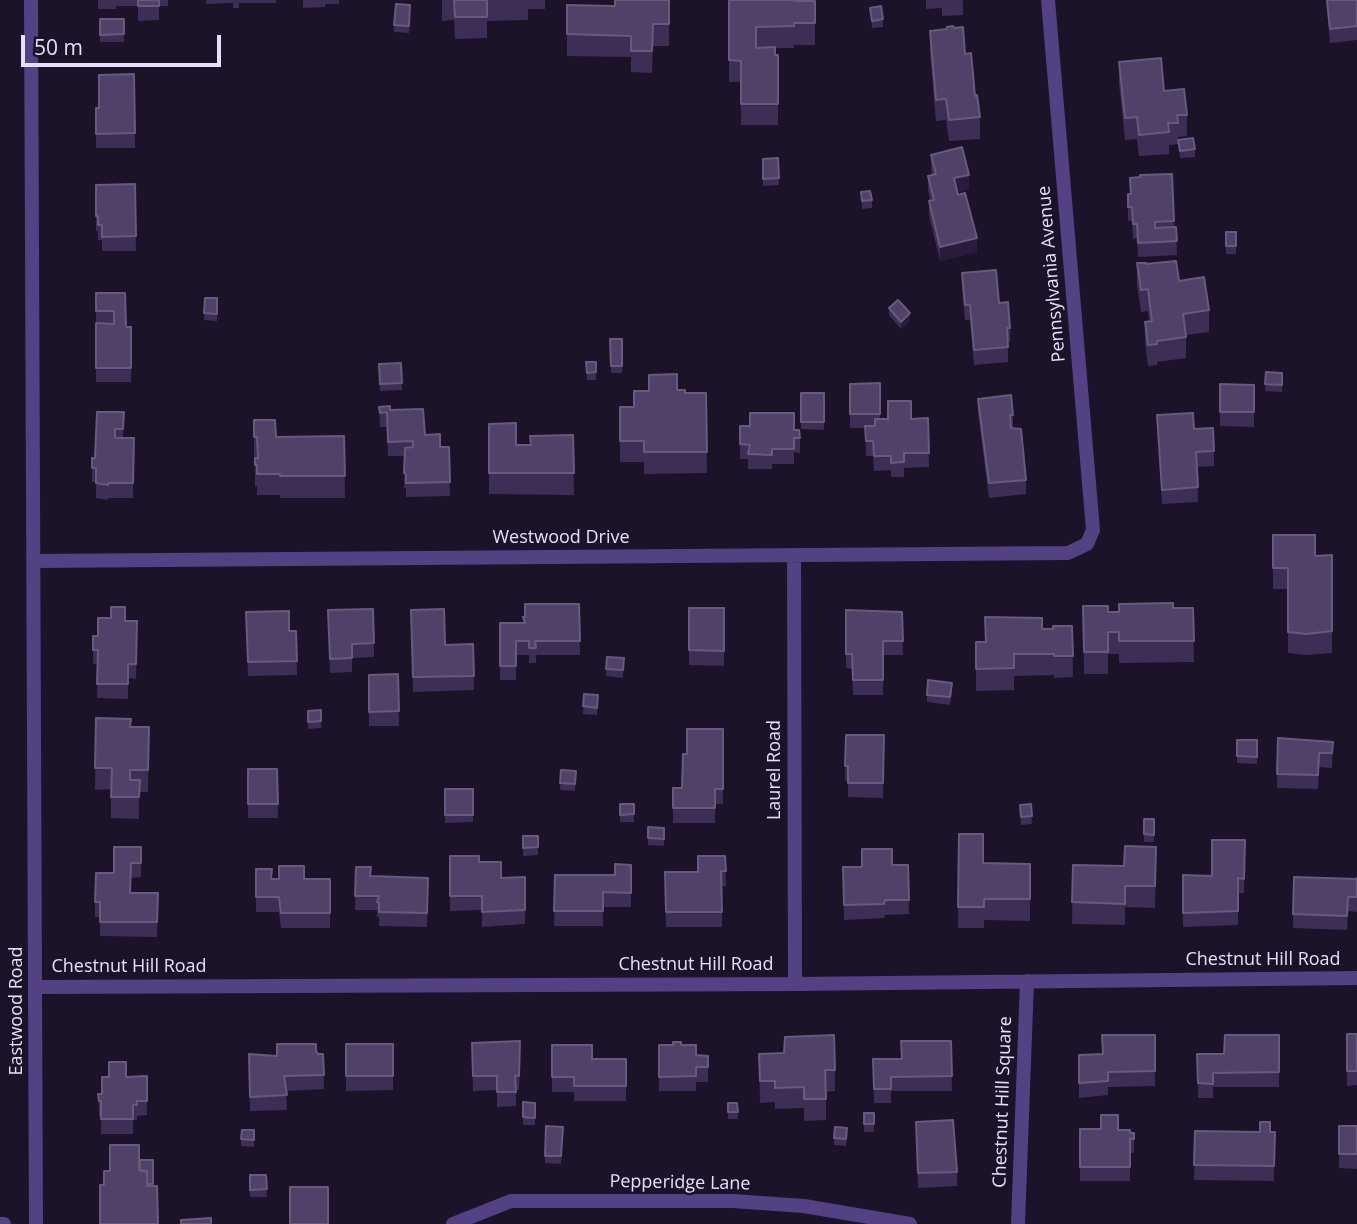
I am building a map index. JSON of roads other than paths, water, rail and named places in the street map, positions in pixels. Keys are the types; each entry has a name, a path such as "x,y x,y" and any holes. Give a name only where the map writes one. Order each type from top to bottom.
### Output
{"street":[{"name":"Eastwood Road","path":"31,0 36,1224"},
{"name":"Pennsylvania Avenue","path":"1048,0 1093,530 1087,544"},
{"name":"Westwood Drive","path":"34,561 1069,553 1087,544"},
{"name":"Laurel Road","path":"794,555 795,984"},
{"name":"Chestnut Hill Road","path":"36,987 795,984 1357,978"},
{"name":"Chestnut Hill Square","path":"1018,1224 1027,981"},
{"name":"Pepperidge Lane","path":"453,1224 511,1201 733,1201 804,1206 910,1224"}]}
